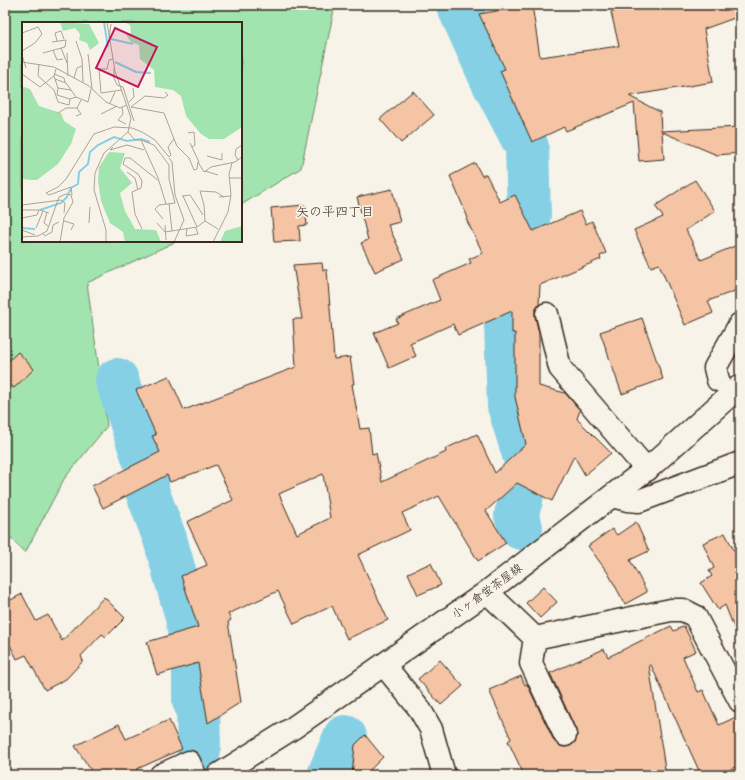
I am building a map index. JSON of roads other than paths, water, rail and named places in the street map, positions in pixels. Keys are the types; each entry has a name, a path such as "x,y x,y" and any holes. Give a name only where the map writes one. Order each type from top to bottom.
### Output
{"street":[{"path":"547,314 560,368 647,470"},
{"path":"718,380 715,368 740,324"},
{"name":"小ヶ倉蛍茶屋線","path":"218,775 293,728 487,592 647,470 740,386"},
{"path":"612,496 639,501 740,463"},
{"path":"487,592 535,638"},
{"path":"535,638 671,610 683,610 695,616 740,701"},
{"path":"535,638 531,663 565,735"},
{"path":"384,665 419,708 432,729 444,775"},
{"path":"161,775 190,762 195,775"}],"waterway":[{"path":"458,5 492,80 527,147 529,215 505,298 509,406 527,464 521,500 516,515 521,528"},
{"path":"117,380 147,468 147,491 165,539 187,617 194,662 194,701 198,709 199,750"},
{"path":"329,775 345,737"}],"district":[{"name":"矢の平四丁目","path":"335,211"}]}
